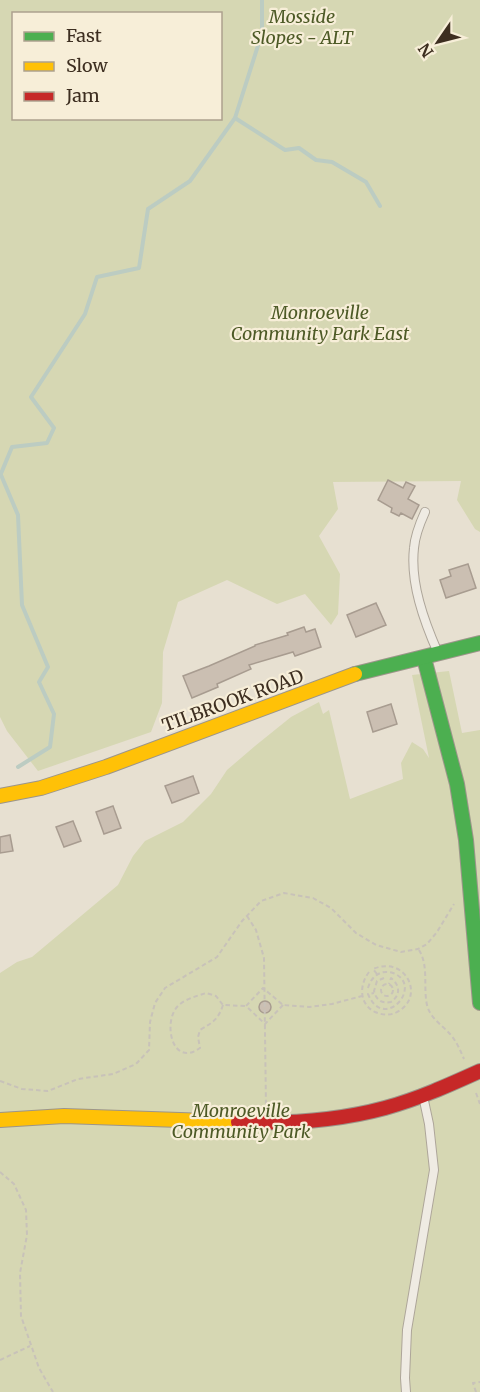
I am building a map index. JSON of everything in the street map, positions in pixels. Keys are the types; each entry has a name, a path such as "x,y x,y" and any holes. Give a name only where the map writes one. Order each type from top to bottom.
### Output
{"street":[{"name":"TILBROOK ROAD","path":"0,796 41,788 106,767 364,671 480,643"},
{"path":"424,658 457,784 466,840 480,1003"},
{"path":"0,1120 64,1116 267,1123 323,1120 384,1108 423,1095 475,1073"}],"lane":[{"path":"425,512 418,526 413,560 418,594 438,654"},
{"path":"406,1392 407,1330 434,1170 423,1095"}],"path":[{"path":"0,1082 22,1089 48,1091 78,1079 113,1074 136,1064 149,1050 150,1022 154,1003 165,988 217,957 247,915 261,901 284,893 313,898 331,908 356,933 376,945 401,952 418,949 428,944 457,900 470,889"},
{"path":"247,915 256,930 264,958 267,1123"},
{"path":"418,949 423,957 427,1005 431,1014 459,1046 475,1073 480,1104"},
{"path":"369,972 362,985 362,996 366,1005 371,1010 384,1015 398,1012 408,1002 411,988 406,975 395,967 381,966 374,969 377,974"},
{"path":"368,988 371,980 377,974 386,972 396,975 404,984 404,995 397,1005 387,1009 372,1001 368,994 374,993"},
{"path":"384,978 377,981 374,993 382,1002 391,1002 398,995 399,990 395,981 391,978 389,984"},
{"path":"389,984 392,986 393,993 385,997 380,992 380,988 389,984"},
{"path":"263,988 283,1005 320,1006 362,996"},
{"path":"246,1006 263,988"},
{"path":"223,1005 215,1021 200,1030 198,1037 200,1048 193,1053 185,1054 177,1049 172,1042 173,1012 179,1005 206,993 216,996 223,1005 246,1006 265,1024"},
{"path":"265,1024 283,1005"},
{"path":"0,1172 14,1184 26,1210 27,1235 20,1274 21,1316 30,1346 52,1392"},
{"path":"0,1360 30,1346"},
{"path":"476,1392 473,1383 480,1382"}],"green space":[{"path":"0,0 480,0 480,532 475,529 457,500 461,481 333,482 338,509 319,536 340,574 338,614 331,625 305,594 277,604 227,580 178,602 163,652 162,703 151,732 38,771 7,731 0,717"},
{"name":"Monroeville Community Park","path":"449,671 462,733 480,730 480,1392 0,1392 0,973 17,962 32,957 118,885 133,856 145,841 183,822 211,794 227,770 291,717 319,702 323,714 329,710 350,799 403,779 401,763 412,742 423,749 429,758 412,675"}],"building":[{"path":"388,480 403,488 406,482 415,486 408,499 419,505 412,519 401,513 399,516 391,512 392,508 378,500"},
{"path":"468,564 476,588 446,598 440,580 451,576 449,570"},
{"path":"376,603 386,625 356,637 347,615"},
{"path":"304,627 306,632 315,629 321,647 295,656 293,652 249,665 251,669 192,698 183,676"},
{"path":"391,704 397,724 373,732 367,712"},
{"path":"193,776 199,793 172,803 165,786"},
{"path":"113,806 121,828 104,834 96,812"},
{"path":"73,821 81,841 64,847 56,827"},
{"path":"10,835 13,851 0,853 0,837"},
{"path":"265,1001 271,1007 265,1013 259,1007"}],"waterway":[{"path":"0,476 12,447 47,443 54,428 31,397 85,314 97,277 139,268 148,209 190,181 235,118 262,33 262,0"},
{"path":"235,118 285,150 299,148 316,160 332,162 366,182 380,206"},
{"path":"1,475 18,515 22,605 48,667 39,682 54,714 50,747 18,767"}],"traffic: fast":[{"path":"355,674 480,643"},
{"path":"424,658 457,784 466,840 480,1003"}],"traffic: slow":[{"path":"0,796 41,788 106,767 355,674"},
{"path":"0,1120 64,1116 238,1122"}],"traffic: jam":[{"path":"238,1122 312,1121 349,1116 421,1096 480,1071"}],"park label":[{"name":"Mosside Slopes - ALT","path":"302,27"},
{"name":"Monroeville Community Park East","path":"320,323"}]}
